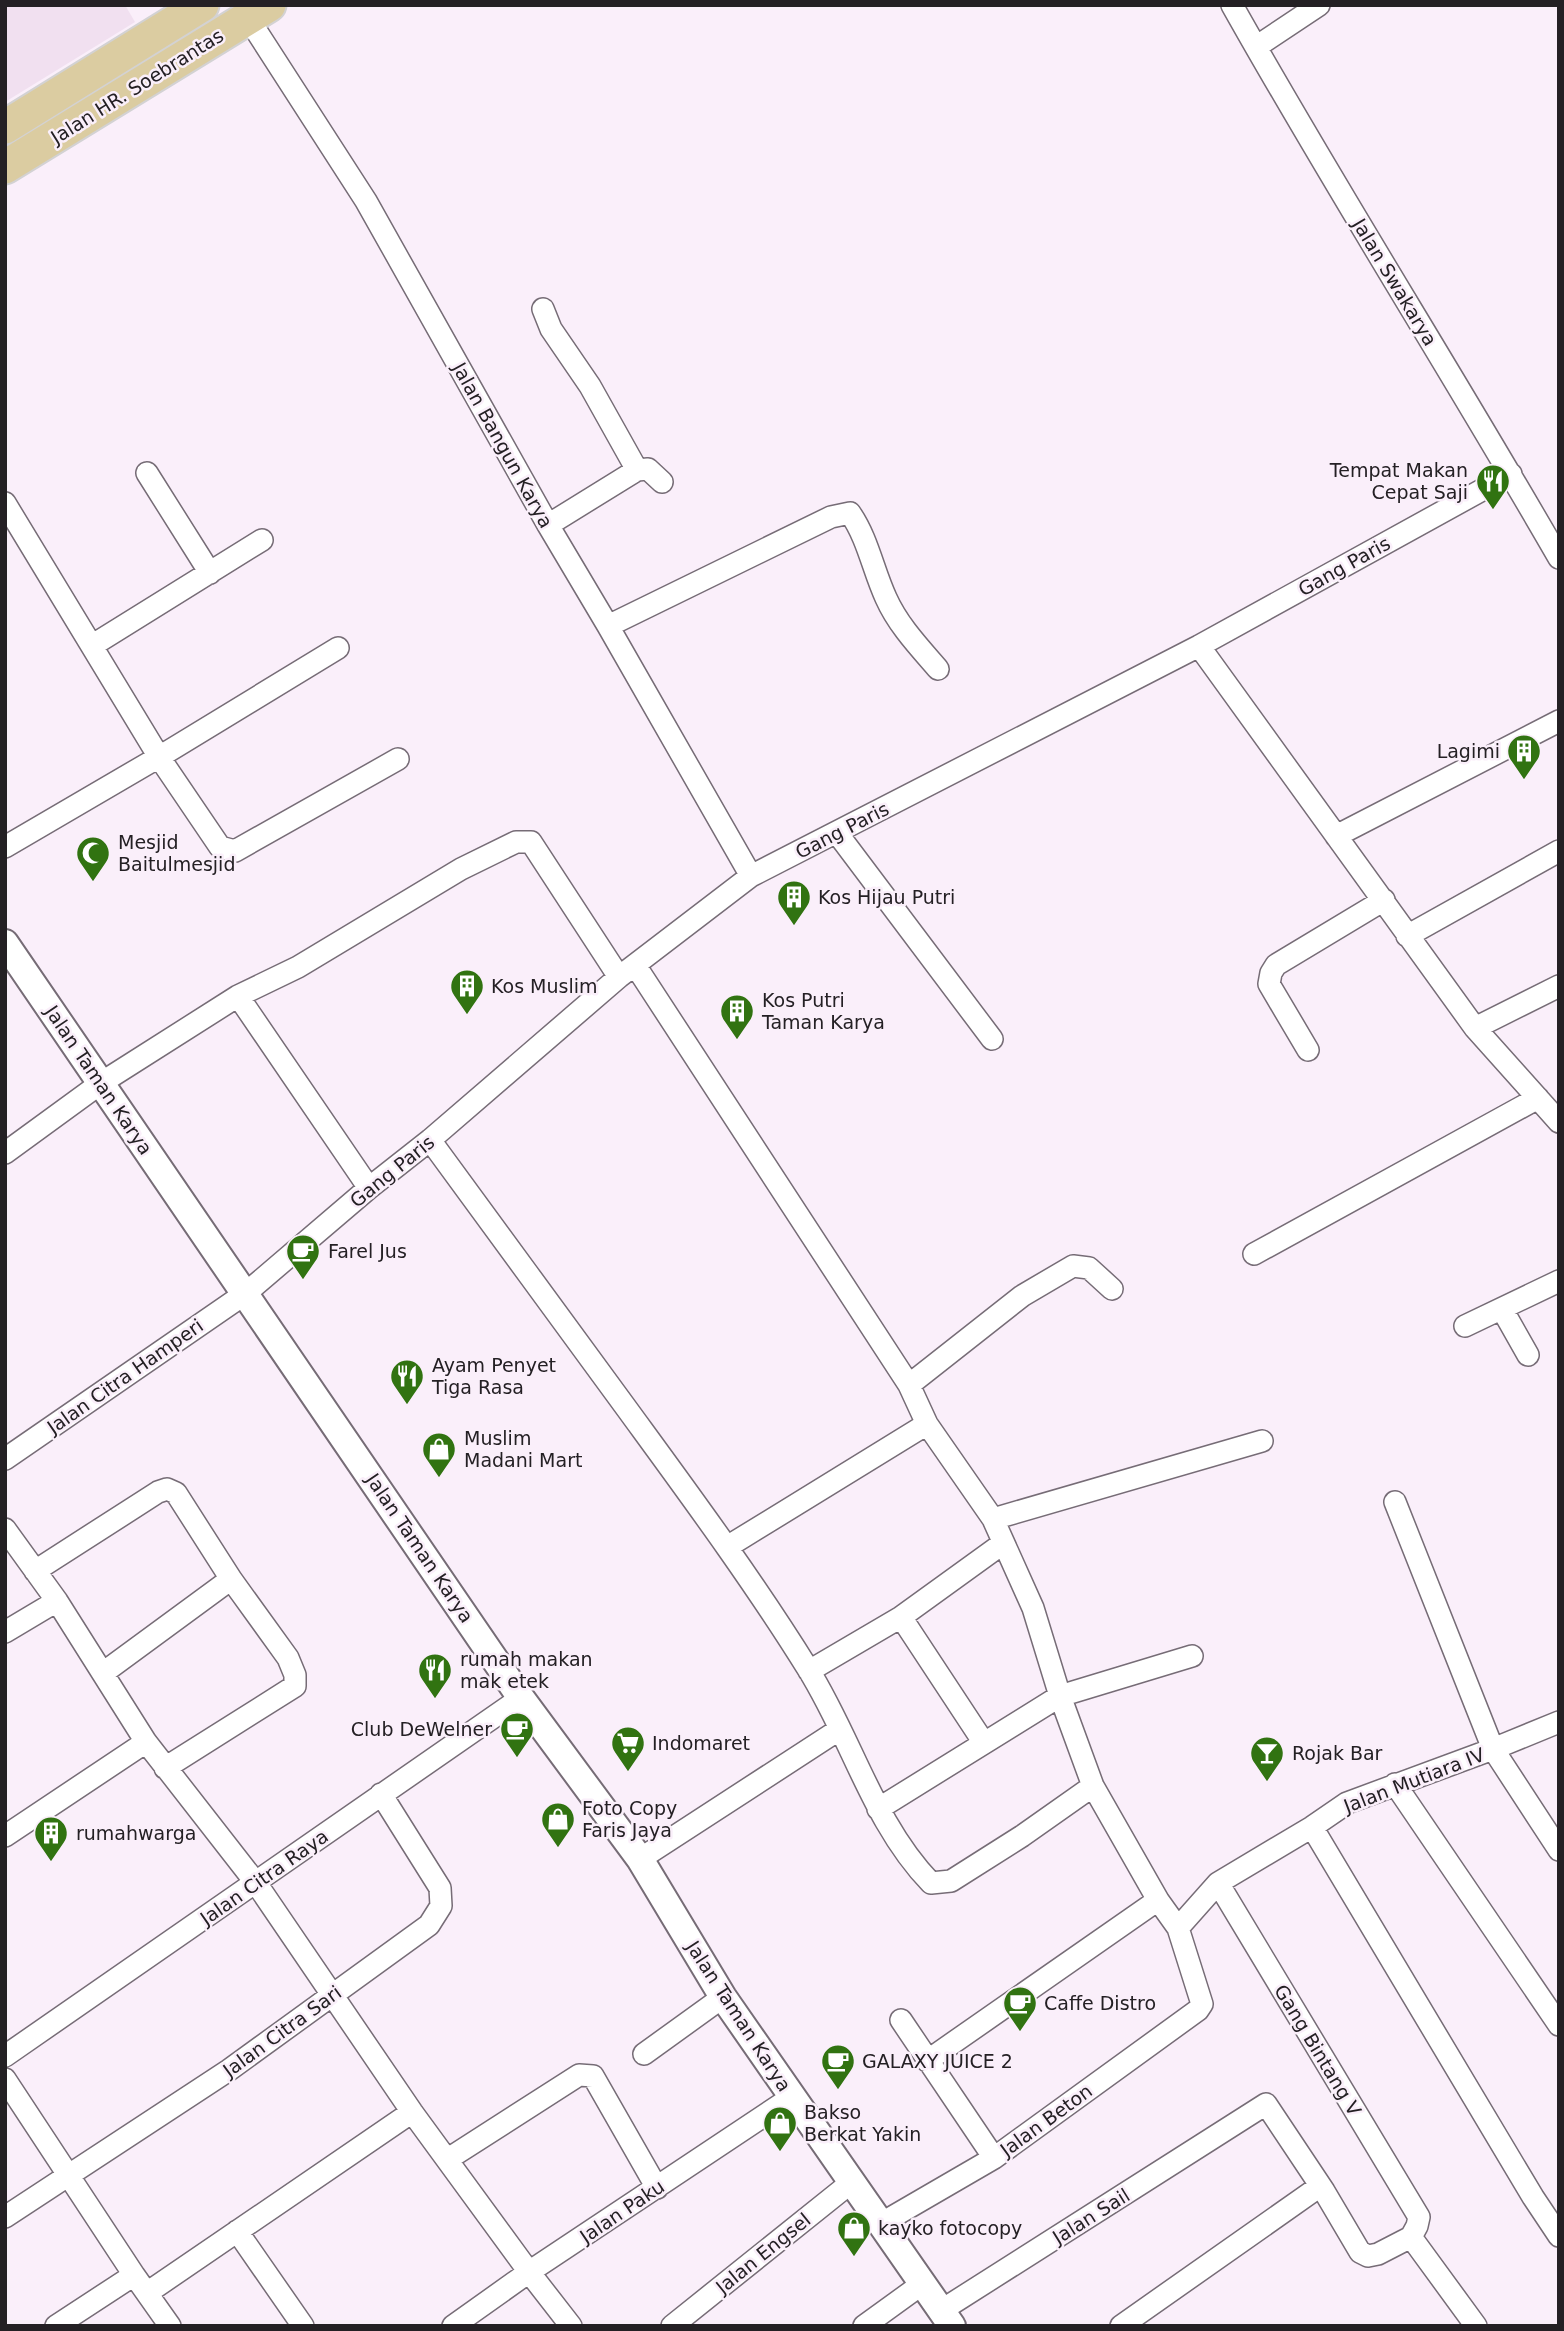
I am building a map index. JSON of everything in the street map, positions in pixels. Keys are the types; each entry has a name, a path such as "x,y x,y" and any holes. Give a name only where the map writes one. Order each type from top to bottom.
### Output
{"main road":[{"name":"Jalan HR. Soebrantas","path":"18,119 202,5"},
{"name":"Jalan HR. Soebrantas","path":"5,167 259,12"},
{"path":"18,119 48,140"}],"street":[{"name":"Jalan Swakarya","path":"1232,5 1559,558"},
{"path":"1256,47 1319,5"},
{"name":"Jalan Bangun Karya","path":"259,12 548,525 751,876"},
{"path":"543,309 551,329 590,386 637,470"},
{"path":"548,525 637,470 649,469 662,482"},
{"path":"147,473 210,573"},
{"name":"Gang Paris","path":"246,1293 627,971 751,876 1199,646 1511,474"},
{"path":"5,502 159,757 220,847 234,851 398,760"},
{"path":"608,626 831,517 850,513 858,525 885,598 900,624 938,669"},
{"path":"93,645 262,540"},
{"path":"1199,646 1475,1028 1559,1122"},
{"path":"5,846 159,757 338,648"},
{"path":"1336,836 1559,721"},
{"path":"837,832 992,1039"},
{"path":"5,1153 101,1083 239,996 298,967 461,869 516,842 531,842 627,971 909,1385 928,1424 993,1519 1033,1608 1060,1696 1093,1786 1158,1900 1178,1928"},
{"path":"1408,936 1559,851"},
{"path":"1308,1050 1269,984 1270,973 1276,965 1384,900"},
{"name":"Jalan Taman Karya","path":"5,943 522,1698 640,1859 723,1997 947,2318"},
{"path":"1475,1028 1559,986"},
{"path":"239,996 369,1188"},
{"path":"1254,1254 1538,1098"},
{"path":"430,1140 727,1547 810,1671 878,1809 912,1863 931,1883 951,1881 1093,1786"},
{"path":"909,1385 1022,1296 1073,1266 1088,1268 1112,1289"},
{"path":"1465,1326 1559,1282"},
{"name":"Jalan Citra Hamperi","path":"5,1459 246,1293"},
{"path":"1502,1309 1528,1354"},
{"path":"727,1547 928,1424"},
{"path":"993,1519 1262,1441"},
{"path":"35,1571 158,1492 167,1489 176,1493 231,1579 288,1658 295,1675 295,1686 165,1768"},
{"path":"1395,1502 1493,1749 1559,1850"},
{"path":"5,1529 57,1601 146,1742 256,1883 412,2112 571,2326"},
{"path":"810,1671 901,1617 1002,1544"},
{"path":"103,1673 231,1579"},
{"path":"5,1632 57,1601"},
{"path":"901,1617 984,1743"},
{"path":"878,1809 1060,1696 1192,1656"},
{"name":"Jalan Citra Raya","path":"5,2056 522,1698"},
{"name":"Jalan Mutiara IV","path":"1178,1928 1218,1882 1312,1827 1346,1803 1559,1722"},
{"path":"640,1859 840,1729"},
{"path":"8,1830 146,1742"},
{"path":"1395,1784 1559,2025"},
{"name":"Jalan Citra Sari","path":"5,2217 229,2070 429,1925 441,1906 440,1888 381,1794"},
{"path":"1312,1827 1559,2236"},
{"name":"Gang Bintang V","path":"1218,1882 1419,2217 1411,2237"},
{"path":"927,2061 1158,1900"},
{"name":"Jalan Beton","path":"882,2223 994,2158 1198,2010 1202,2004 1178,1928"},
{"path":"645,2054 723,1997"},
{"path":"901,2020 994,2158"},
{"path":"447,2159 579,2075 593,2076 657,2188"},
{"path":"5,2079 170,2326"},
{"name":"Jalan Paku","path":"453,2326 529,2272 792,2097"},
{"name":"Jalan Sail","path":"947,2318 1266,2104 1324,2191"},
{"path":"147,2293 412,2112"},
{"name":"Jalan Engsel","path":"672,2326 853,2181"},
{"path":"1121,2326 1319,2189 1324,2191 1360,2252 1368,2256 1378,2254 1411,2237 1476,2326"},
{"path":"237,2231 303,2326"},
{"path":"56,2326 134,2275"},
{"path":"864,2326 922,2284"}],"shaded area":[{"path":"5,5 125,5 135,22 5,102"}],"place":[{"name":"Tempat Makan Cepat Saji","path":"1493,511"},
{"name":"Lagimi","path":"1524,781"},
{"name":"Mesjid Baitulmesjid","path":"93,883"},
{"name":"Kos Hijau Putri","path":"794,927"},
{"name":"Kos Muslim","path":"467,1016"},
{"name":"Kos Putri Taman Karya","path":"737,1041"},
{"name":"Farel Jus","path":"303,1281"},
{"name":"Ayam Penyet Tiga Rasa","path":"407,1406"},
{"name":"Muslim Madani Mart","path":"439,1479"},
{"name":"rumah makan mak etek","path":"435,1700"},
{"name":"Club DeWelner","path":"517,1759"},
{"name":"Indomaret","path":"628,1773"},
{"name":"Rojak Bar","path":"1267,1783"},
{"name":"Foto Copy Faris Jaya","path":"558,1849"},
{"name":"rumahwarga","path":"51,1863"},
{"name":"Caffe Distro","path":"1020,2033"},
{"name":"GALAXY JUICE 2","path":"838,2091"},
{"name":"Bakso Berkat Yakin","path":"780,2153"},
{"name":"kayko fotocopy","path":"854,2258"}]}
